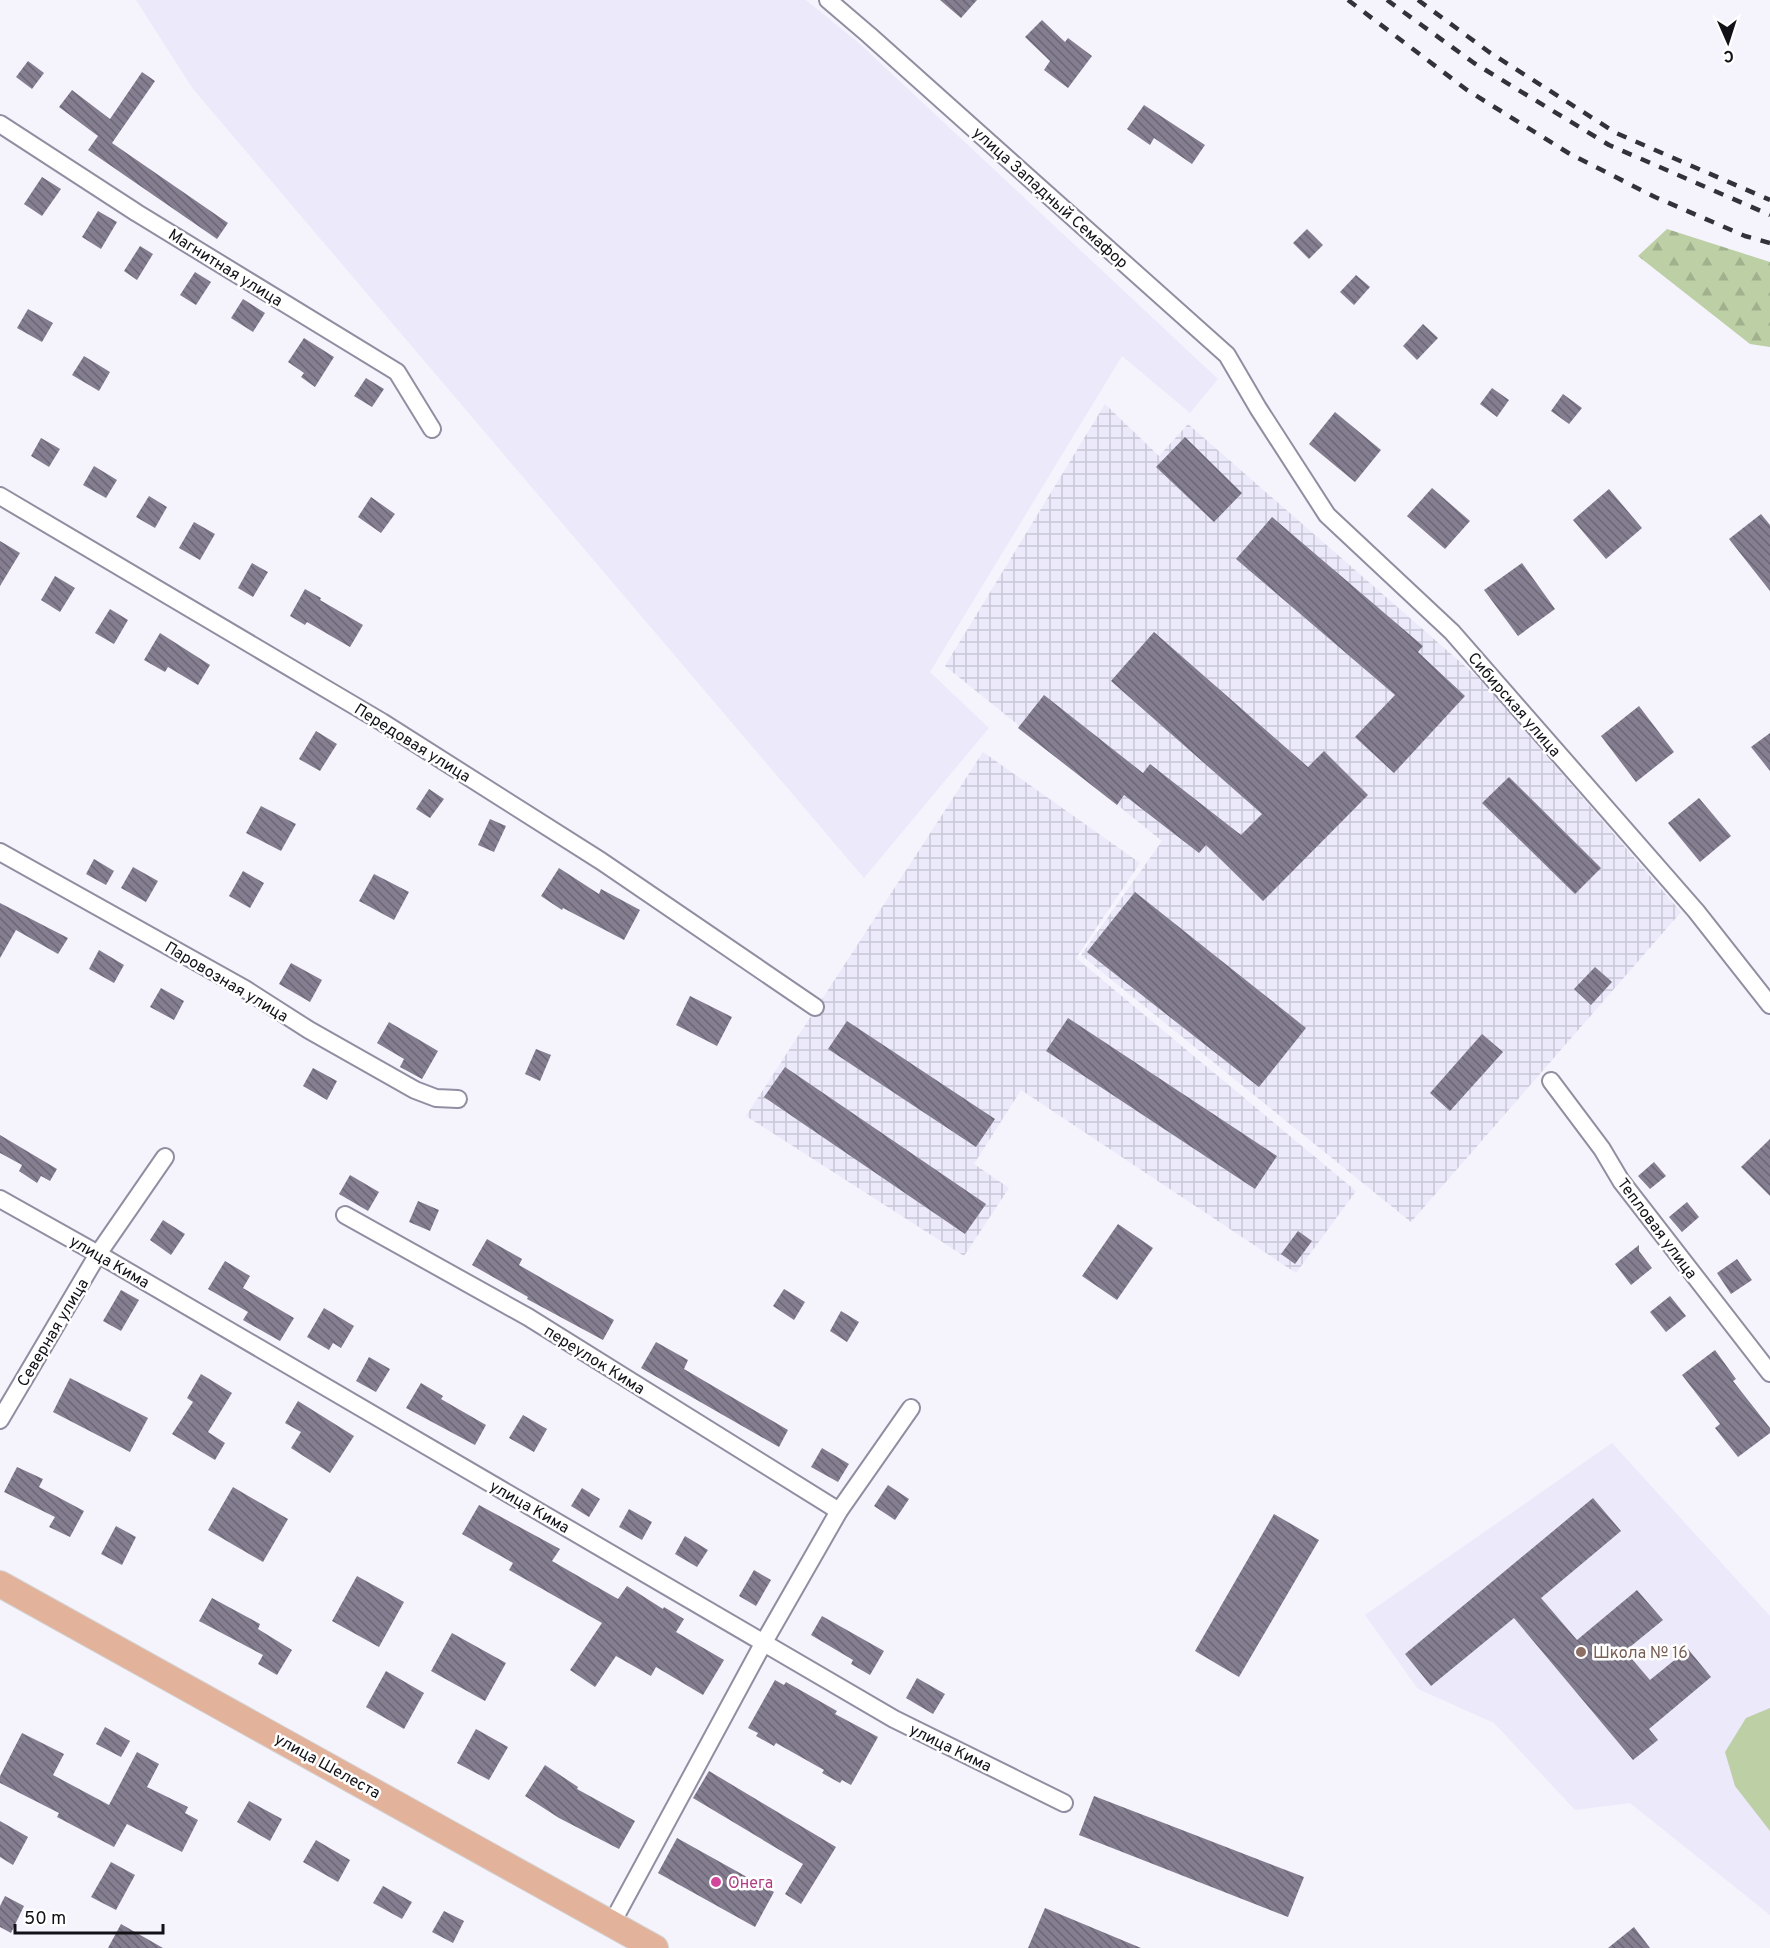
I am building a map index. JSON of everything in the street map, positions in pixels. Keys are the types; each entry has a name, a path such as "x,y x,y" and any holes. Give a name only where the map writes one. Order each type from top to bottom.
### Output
{"main road":[{"name":"улица Шелеста","path":"0,1584 655,1948"}],"street":[{"name":"улица Западный Семафор","path":"828,0 1227,355 1258,408"},
{"name":"Магнитная улица","path":"0,124 137,213 397,372 432,429"},
{"name":"Сибирская улица","path":"1258,408 1327,515 1452,632 1696,911 1770,1005"},
{"name":"Передовая улица","path":"0,496 382,722 601,861 815,1006"},
{"name":"Паровозная улица","path":"0,852 244,989 309,1030 416,1090 436,1098 458,1099"},
{"name":"Тепловая улица","path":"1551,1081 1602,1149 1621,1180 1770,1373"},
{"name":"Северная улица","path":"0,1420 98,1254 165,1156"},
{"name":"улица Кима","path":"0,1199 894,1719 1064,1803"},
{"name":"переулок Кима","path":"345,1215 528,1317 839,1511"},
{"path":"612,1923 764,1642 839,1511 911,1408"}],"shaded area":[{"path":"136,0 806,0 860,44 1218,379 1190,413 1122,356 930,672 989,728 864,878 193,89"},
{"path":"1105,404 1159,456 1188,424 1482,681 1681,912 1411,1222 1081,955 1162,841 945,666"},
{"path":"983,752 1140,863 1076,958 1356,1191 1296,1273 1021,1090 974,1164 1009,1188 964,1256 746,1116"},
{"name":"Школа № 16","path":"1612,1443 1770,1616 1770,1915 1630,1803 1575,1810 1494,1723 1418,1689 1365,1615"}],"green space":[{"path":"1667,229 1770,262 1770,347 1750,344 1638,256"},
{"path":"1770,1708 1770,1831 1735,1786 1725,1752 1746,1718"}],"building":[{"path":"940,0 977,0 961,18"},
{"path":"1042,20 1065,42 1068,38 1092,56 1068,88 1044,70 1050,61 1025,37"},
{"path":"28,61 44,73 32,89 16,77"},
{"path":"142,72 155,81 112,143 228,223 217,239 88,150 98,136 59,107 72,90 110,119"},
{"path":"1144,105 1205,145 1192,164 1154,138 1150,145 1127,129"},
{"path":"42,177 61,189 42,216 24,204"},
{"path":"98,211 117,222 101,249 82,237"},
{"path":"1307,229 1323,245 1309,259 1293,243"},
{"path":"140,246 153,254 137,280 124,271"},
{"path":"195,272 211,282 196,305 180,295"},
{"path":"1356,275 1370,287 1354,305 1340,292"},
{"path":"243,299 265,313 253,332 231,318"},
{"path":"28,309 53,323 42,342 17,328"},
{"path":"1423,324 1438,338 1417,360 1403,346"},
{"path":"304,338 334,357 315,387 301,377 304,373 288,362"},
{"path":"84,356 110,372 99,391 72,375"},
{"path":"366,378 384,389 372,407 354,396"},
{"path":"1492,388 1509,400 1497,417 1480,404"},
{"path":"1563,394 1582,408 1569,424 1551,411"},
{"path":"1335,412 1381,450 1355,482 1309,444"},
{"path":"1185,437 1242,493 1214,522 1156,467"},
{"path":"41,438 60,449 49,467 31,456"},
{"path":"94,466 117,480 106,498 83,485"},
{"path":"1432,488 1470,521 1445,549 1407,516"},
{"path":"1609,489 1642,528 1606,559 1573,520"},
{"path":"149,496 167,507 155,528 136,517"},
{"path":"371,497 395,514 381,533 358,517"},
{"path":"1761,514 1770,525 1770,591 1729,539"},
{"path":"1272,517 1423,646 1418,652 1465,696 1394,773 1355,737 1395,695 1236,559"},
{"path":"194,522 215,534 200,560 179,548"},
{"path":"0,541 20,553 0,586"},
{"path":"252,563 268,572 253,597 238,588"},
{"path":"1522,563 1555,609 1518,636 1484,590"},
{"path":"55,576 75,588 60,612 41,600"},
{"path":"305,589 363,625 350,647 307,622 305,625 290,616"},
{"path":"110,609 128,620 114,644 95,633"},
{"path":"1154,632 1308,767 1324,751 1368,795 1263,901 1206,845 1199,853 1124,795 1117,805 1018,728 1044,695 1143,773 1150,764 1241,835 1262,814 1111,681"},
{"path":"160,633 210,665 198,685 168,667 165,672 144,660"},
{"path":"1639,706 1674,752 1636,782 1601,736"},
{"path":"316,731 337,744 320,771 299,759"},
{"path":"1770,733 1770,771 1751,747"},
{"path":"1509,777 1601,868 1575,894 1482,803"},
{"path":"429,789 444,799 430,818 416,809"},
{"path":"1699,798 1731,836 1700,862 1668,823"},
{"path":"261,806 296,824 281,851 246,833"},
{"path":"490,819 506,826 494,852 478,845"},
{"path":"94,859 114,871 106,885 86,874"},
{"path":"133,867 158,881 146,902 121,888"},
{"path":"559,868 599,894 601,889 640,910 624,940 563,908 562,910 541,896"},
{"path":"243,871 264,883 250,908 229,896"},
{"path":"374,874 409,892 394,920 359,901"},
{"path":"1135,892 1306,1028 1259,1087 1087,952"},
{"path":"0,903 68,938 58,954 16,930 0,958"},
{"path":"99,950 124,965 114,983 89,969"},
{"path":"291,963 322,980 310,1002 279,984"},
{"path":"1595,967 1612,982 1591,1005 1574,989"},
{"path":"161,988 184,1001 174,1020 150,1007"},
{"path":"690,996 732,1017 717,1046 676,1025"},
{"path":"1068,1018 1277,1156 1255,1189 1046,1051"},
{"path":"847,1021 995,1119 976,1147 828,1049"},
{"path":"389,1022 438,1051 422,1079 400,1067 404,1059 377,1043"},
{"path":"1482,1034 1503,1052 1450,1111 1430,1093"},
{"path":"536,1049 551,1055 540,1081 525,1074"},
{"path":"785,1067 986,1204 965,1234 764,1097"},
{"path":"313,1068 337,1081 327,1100 303,1086"},
{"path":"0,1135 57,1169 50,1181 41,1176 37,1183 19,1171 22,1165 0,1153"},
{"path":"1770,1139 1770,1196 1741,1167"},
{"path":"1654,1162 1666,1176 1650,1189 1638,1176"},
{"path":"350,1175 379,1192 368,1211 339,1194"},
{"path":"418,1201 439,1210 430,1231 409,1222"},
{"path":"1687,1202 1699,1217 1682,1232 1669,1217"},
{"path":"163,1220 185,1234 171,1255 150,1240"},
{"path":"1118,1224 1153,1248 1117,1300 1082,1276"},
{"path":"1298,1231 1312,1241 1295,1264 1281,1254"},
{"path":"487,1239 522,1259 519,1265 614,1320 603,1340 527,1299 528,1297 472,1265"},
{"path":"1639,1245 1639,1251 1652,1268 1631,1285 1615,1264"},
{"path":"1737,1259 1752,1280 1731,1294 1717,1273"},
{"path":"225,1261 250,1276 243,1288 294,1318 280,1341 243,1320 248,1312 208,1289"},
{"path":"784,1289 805,1302 794,1320 773,1306"},
{"path":"121,1290 139,1300 121,1331 103,1321"},
{"path":"1670,1296 1686,1316 1666,1332 1650,1312"},
{"path":"324,1308 354,1326 341,1348 333,1343 329,1350 307,1337"},
{"path":"841,1311 859,1322 847,1342 830,1331"},
{"path":"656,1342 688,1360 684,1369 788,1430 779,1447 641,1368"},
{"path":"1715,1350 1736,1379 1733,1381 1770,1428 1770,1433 1738,1457 1715,1428 1720,1424 1682,1375"},
{"path":"369,1357 390,1369 376,1392 356,1381"},
{"path":"201,1374 232,1393 208,1432 225,1443 215,1460 172,1434 193,1402 187,1398"},
{"path":"70,1378 148,1418 130,1452 53,1412"},
{"path":"421,1383 443,1396 441,1399 486,1425 475,1445 406,1408"},
{"path":"298,1401 354,1436 330,1473 291,1448 301,1432 285,1423"},
{"path":"523,1415 547,1429 534,1452 509,1438"},
{"path":"822,1448 849,1464 838,1482 811,1467"},
{"path":"17,1467 43,1479 39,1487 84,1511 70,1537 49,1527 55,1517 4,1492"},
{"path":"888,1485 909,1499 895,1520 874,1506"},
{"path":"233,1487 288,1519 263,1562 208,1530"},
{"path":"582,1488 600,1499 589,1517 571,1506"},
{"path":"1593,1498 1621,1531 1541,1598 1577,1640 1637,1590 1663,1620 1625,1651 1650,1680 1688,1649 1711,1677 1649,1729 1658,1740 1633,1760 1514,1618 1431,1686 1405,1654"},
{"path":"479,1505 560,1549 552,1561 618,1599 627,1586 663,1609 664,1607 684,1619 676,1632 724,1660 703,1695 656,1667 651,1676 616,1656 595,1687 570,1670 602,1623 509,1570 513,1563 462,1534"},
{"path":"629,1509 652,1522 642,1540 619,1527"},
{"path":"1274,1514 1319,1540 1239,1677 1195,1651"},
{"path":"116,1526 136,1537 122,1565 101,1554"},
{"path":"685,1536 708,1550 697,1567 675,1554"},
{"path":"754,1570 771,1580 756,1606 739,1596"},
{"path":"357,1576 404,1602 379,1647 332,1621"},
{"path":"212,1598 260,1624 258,1629 292,1650 277,1675 258,1664 263,1655 199,1621"},
{"path":"822,1616 884,1651 870,1675 851,1664 853,1660 811,1635"},
{"path":"452,1633 506,1663 485,1701 431,1671"},
{"path":"386,1671 424,1693 404,1729 366,1707"},
{"path":"917,1678 945,1694 933,1714 906,1698"},
{"path":"775,1680 784,1685 786,1682 837,1711 835,1714 878,1737 851,1785 842,1780 840,1783 822,1773 824,1770 776,1743 774,1746 756,1736 758,1733 748,1728"},
{"path":"105,1727 130,1741 121,1757 96,1744"},
{"path":"476,1729 508,1747 489,1780 457,1763"},
{"path":"22,1733 64,1754 53,1775 109,1805 137,1752 159,1764 147,1787 188,1807 185,1813 198,1820 182,1852 127,1824 114,1847 57,1817 59,1813 0,1783 0,1776"},
{"path":"545,1765 578,1787 577,1789 635,1821 619,1849 559,1818 525,1796"},
{"path":"709,1771 836,1847 801,1904 785,1894 803,1864 693,1798"},
{"path":"1094,1796 1304,1877 1288,1917 1079,1835"},
{"path":"249,1801 282,1819 270,1841 237,1822"},
{"path":"0,1821 28,1837 13,1865 0,1857"},
{"name":"Онега","path":"677,1838 774,1892 755,1927 658,1873"},
{"path":"316,1840 350,1860 338,1882 303,1862"},
{"path":"111,1862 135,1875 116,1910 91,1897"},
{"path":"383,1886 412,1902 402,1919 373,1903"},
{"path":"5,1896 24,1906 11,1933 0,1927 0,1906"},
{"path":"1045,1908 1141,1948 1028,1948"},
{"path":"444,1911 464,1921 453,1943 432,1932"},
{"path":"121,1924 163,1948 108,1948"},
{"path":"1634,1927 1650,1948 1608,1948"}],"railway":[{"path":"1348,0 1467,90 1570,154 1655,197 1745,236 1770,243"},
{"path":"1387,0 1474,63 1609,145 1770,215"},
{"path":"1418,0 1489,52 1616,133 1770,200"}],"place":[{"name":"Школа № 16","path":"1581,1652"},
{"name":"Онега","path":"716,1882"}]}
